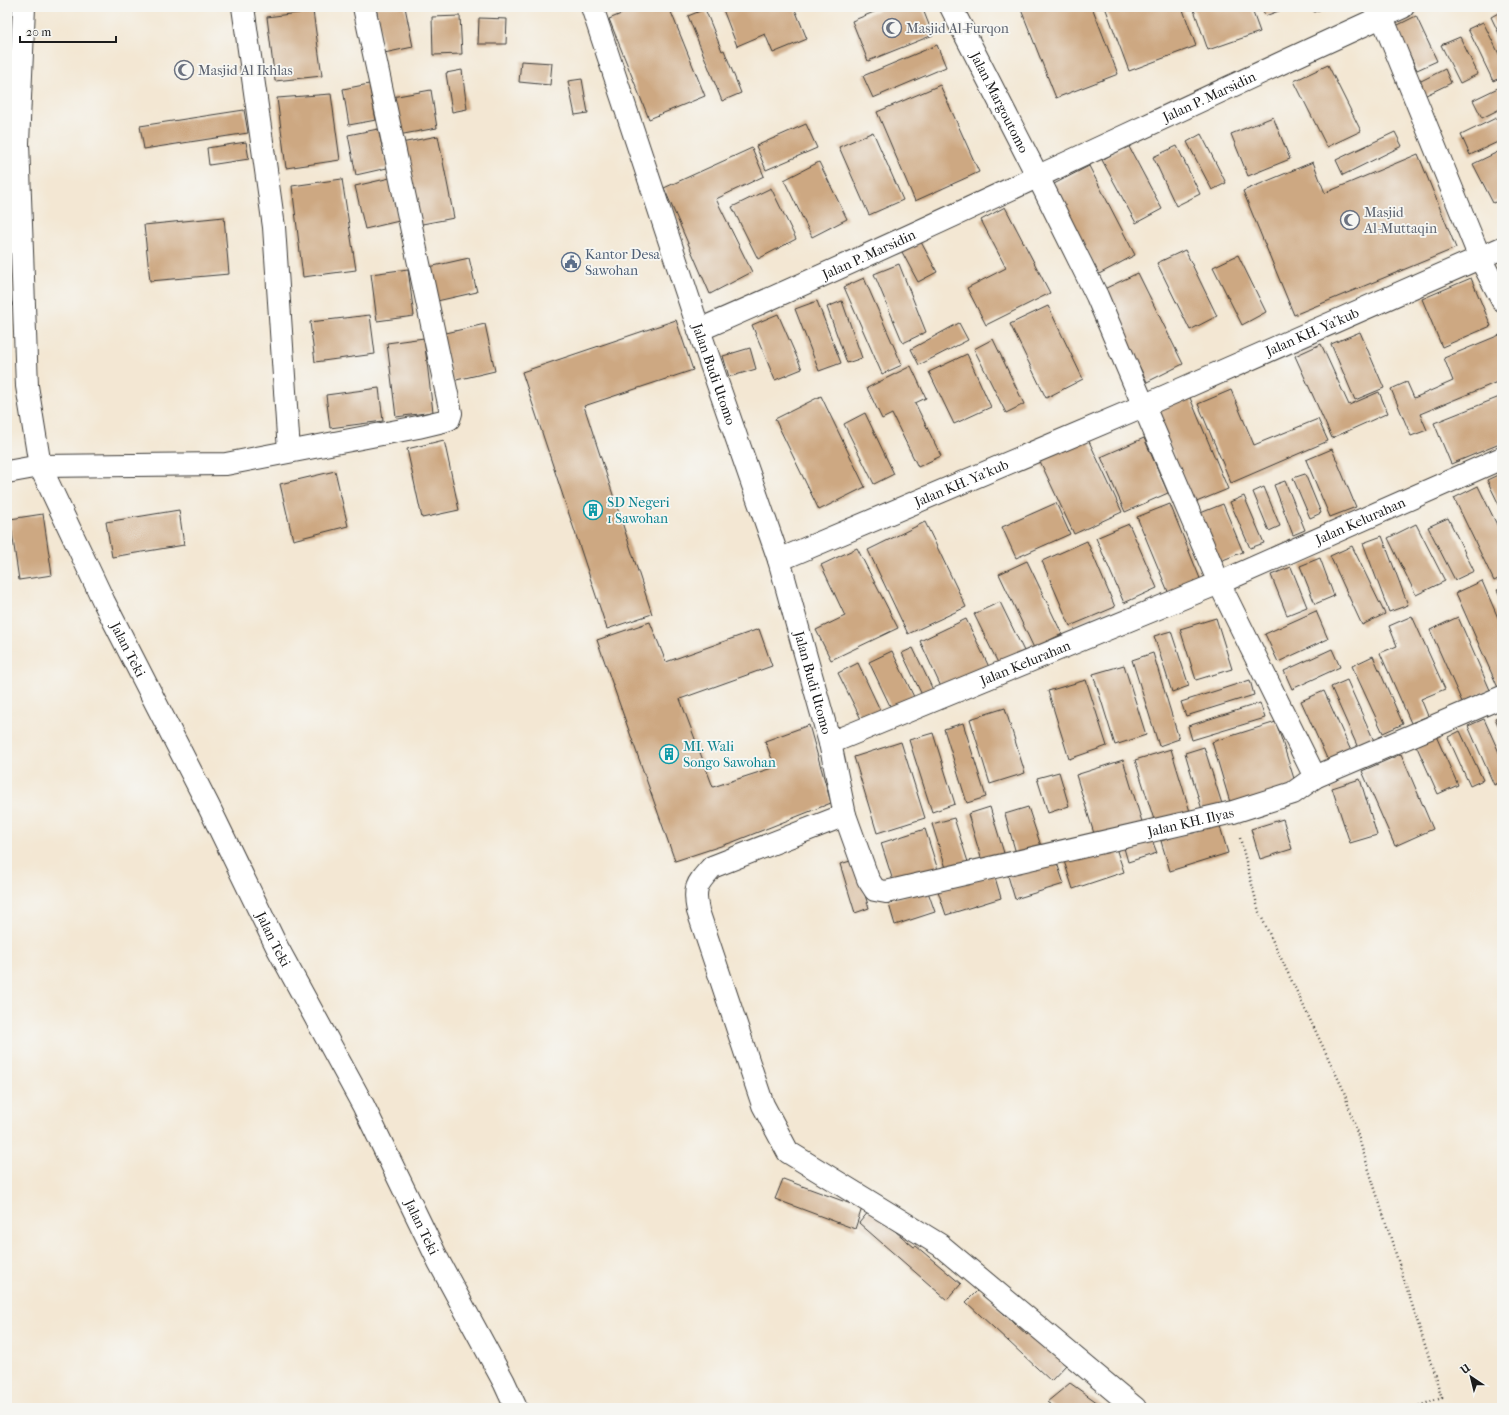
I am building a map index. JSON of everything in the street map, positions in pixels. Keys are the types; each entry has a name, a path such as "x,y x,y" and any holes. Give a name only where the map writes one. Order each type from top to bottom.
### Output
{"street":[{"name":"Jalan Teki","path":"24,7 18,143 27,386 40,466 104,602 208,805 277,947 362,1104 439,1262 504,1382 516,1408"},
{"path":"243,7 274,227 288,451"},
{"path":"7,472 40,466 226,464 288,451 418,428 449,419 451,413 364,7"},
{"name":"Jalan Budi Utomo","path":"592,7 699,330 779,560 830,743 845,814 868,879"},
{"name":"Jalan Margoutomo","path":"951,7 1038,177"},
{"name":"Jalan P. Marsidin","path":"699,330 1038,177 1380,12 1403,7"},
{"path":"1380,12 1480,258 1502,300"},
{"path":"1038,177 1097,296 1219,583 1315,777"},
{"name":"Jalan KH. Ya'kub","path":"779,560 1143,406 1502,248"},
{"name":"Jalan Kelurahan","path":"830,743 1219,583 1502,458"},
{"name":"Jalan KH. Ilyas","path":"868,879 875,890 886,892 1233,812 1293,793 1315,777 1502,697"},
{"path":"845,814 712,867 697,884 695,896 698,911 762,1105 788,1152 940,1245 1135,1408"}],"path":[{"path":"1233,812 1259,912 1343,1089 1442,1398 1412,1408"}],"building":[{"path":"376,7 405,7 413,47 384,53"},
{"path":"638,7 669,7 705,96 649,119 609,19"},
{"path":"722,7 794,7 807,39 773,53 765,34 737,46"},
{"name":"Masjid Al-Furqon","path":"886,7 922,7 933,35 868,61 852,21"},
{"path":"1020,7 1092,7 1118,74 1056,98"},
{"path":"1105,7 1182,7 1196,46 1129,71"},
{"path":"1193,7 1251,7 1260,32 1208,50"},
{"path":"1262,7 1287,7 1287,8 1265,16"},
{"path":"1312,7 1327,7 1314,12"},
{"path":"705,9 722,51 724,50 741,93 722,101 688,16"},
{"path":"313,11 322,76 275,81 267,17"},
{"path":"1502,11 1502,40 1491,17"},
{"path":"460,16 462,54 433,55 432,17"},
{"path":"1416,16 1437,61 1417,70 1396,26"},
{"path":"479,18 507,19 506,44 478,44"},
{"path":"1483,22 1502,60 1502,77 1493,81 1468,29"},
{"path":"1460,37 1478,74 1460,83 1441,45"},
{"path":"937,45 946,67 873,98 863,76"},
{"path":"521,61 552,63 550,85 519,82"},
{"path":"1328,65 1361,131 1327,147 1294,81"},
{"path":"1445,69 1451,83 1424,96 1417,83"},
{"path":"462,70 467,109 452,112 446,73"},
{"path":"582,79 588,113 575,115 568,81"},
{"path":"369,84 376,120 349,125 343,89"},
{"path":"940,85 979,172 915,201 877,112"},
{"path":"1502,86 1502,108 1482,118 1473,100"},
{"path":"431,90 437,128 398,135 392,97"},
{"path":"331,94 340,160 286,168 277,98"},
{"path":"244,110 248,133 144,149 140,126"},
{"path":"1502,115 1502,140 1470,155 1461,135"},
{"path":"1273,117 1290,159 1248,176 1231,134"},
{"path":"806,124 817,148 766,170 756,146"},
{"path":"378,129 387,168 356,175 348,135"},
{"path":"873,132 903,200 869,215 839,147"},
{"path":"1395,132 1402,146 1343,175 1336,160"},
{"path":"1201,134 1226,183 1212,190 1187,142"},
{"path":"438,136 454,218 417,225 401,143"},
{"path":"246,142 249,159 209,165 207,148"},
{"path":"1128,145 1162,209 1136,223 1102,160"},
{"path":"1177,146 1200,194 1176,206 1153,157"},
{"path":"752,148 764,176 716,199 752,272 710,294 664,188"},
{"path":"1502,150 1502,199 1493,203 1473,164"},
{"name":"Masjid Al-Muttaqin","path":"1418,154 1456,248 1294,315 1243,191 1313,162 1325,193"},
{"path":"819,162 847,219 812,237 784,180"},
{"path":"1089,166 1135,255 1099,274 1052,185"},
{"path":"390,178 399,221 365,229 355,186"},
{"path":"342,179 356,270 303,277 292,186"},
{"path":"771,188 796,239 758,259 732,207"},
{"path":"1005,207 1050,293 986,325 967,288 1006,268 981,220"},
{"path":"224,217 229,274 150,281 144,225"},
{"path":"921,242 937,272 918,282 902,252"},
{"path":"1185,250 1217,316 1190,330 1157,263"},
{"path":"1238,255 1266,312 1242,325 1213,267"},
{"path":"469,258 477,292 437,301 429,267"},
{"path":"899,264 926,332 903,343 874,274"},
{"path":"408,269 414,316 377,321 371,274"},
{"path":"1138,273 1183,364 1147,382 1102,290"},
{"path":"864,278 902,365 882,374 844,287"},
{"path":"1471,278 1491,326 1442,347 1422,299"},
{"path":"817,301 841,363 819,371 795,309"},
{"path":"842,301 862,358 847,363 827,307"},
{"path":"1048,306 1083,379 1046,398 1010,324"},
{"path":"778,314 802,369 775,380 752,325"},
{"path":"370,315 375,354 315,362 310,322"},
{"name":"SD Negeri 1 Sawohan","path":"676,320 693,370 584,406 652,614 607,629 522,372"},
{"path":"959,323 968,340 919,365 911,349"},
{"path":"485,324 495,371 452,381 442,334"},
{"path":"1360,332 1384,388 1355,400 1331,344"},
{"path":"1502,334 1502,380 1420,414 1427,430 1411,436 1391,389 1407,382 1414,398 1453,381 1444,358"},
{"path":"424,338 433,412 396,417 387,343"},
{"path":"993,339 1024,404 1006,413 974,349"},
{"path":"1321,344 1349,405 1379,392 1388,413 1332,438 1295,356"},
{"path":"750,348 756,369 729,377 723,356"},
{"path":"967,354 991,407 954,424 929,372"},
{"path":"911,366 926,398 915,403 941,456 918,467 892,414 882,419 867,388"},
{"path":"379,388 383,421 330,428 326,395"},
{"path":"1231,390 1254,445 1318,419 1328,441 1231,483 1198,404"},
{"path":"1188,393 1228,489 1194,503 1154,408"},
{"path":"821,396 865,487 819,510 775,419"},
{"path":"1502,396 1502,443 1451,464 1434,423"},
{"path":"865,413 894,474 874,484 844,424"},
{"path":"1087,437 1122,512 1074,534 1039,459"},
{"path":"1144,438 1168,493 1125,512 1101,457"},
{"path":"444,440 459,510 422,518 407,449"},
{"path":"1332,449 1356,507 1330,517 1306,460"},
{"path":"335,471 348,526 293,540 280,484"},
{"path":"1502,473 1502,511 1487,480"},
{"path":"1305,474 1321,513 1310,518 1293,478"},
{"path":"1285,481 1305,530 1293,535 1274,485"},
{"path":"1478,486 1502,535 1502,577 1494,581 1454,498"},
{"path":"1264,487 1280,526 1269,531 1253,492"},
{"path":"1244,496 1264,543 1250,548 1230,502"},
{"path":"1056,503 1070,534 1016,558 1002,527"},
{"path":"1170,504 1201,581 1169,594 1137,517"},
{"path":"1223,504 1243,552 1213,564 1193,516"},
{"path":"179,510 184,545 112,557 106,522"},
{"path":"43,514 52,575 19,580 10,519"},
{"path":"1448,518 1474,571 1455,580 1428,527"},
{"path":"925,522 966,607 908,634 868,550"},
{"path":"1129,524 1157,588 1124,603 1096,538"},
{"path":"1416,524 1445,581 1416,595 1388,538"},
{"path":"1382,536 1408,605 1389,612 1363,543"},
{"path":"1087,541 1115,607 1070,626 1042,561"},
{"path":"1352,546 1385,614 1362,625 1330,556"},
{"path":"857,548 898,628 831,660 816,630 845,616 821,565"},
{"path":"1320,558 1334,596 1315,604 1300,566"},
{"path":"1027,561 1062,634 1034,648 999,574"},
{"path":"1291,567 1307,607 1287,615 1271,575"},
{"path":"1482,581 1502,627 1502,689 1499,690 1456,593"},
{"path":"1502,588 1502,600 1497,590"},
{"path":"1000,602 1024,651 998,663 974,614"},
{"path":"1316,611 1328,639 1278,662 1265,634"},
{"path":"1412,616 1445,689 1421,699 1428,716 1411,723 1380,653 1397,646 1389,626"},
{"path":"1458,617 1490,690 1462,702 1430,630"},
{"path":"1216,618 1232,669 1196,680 1180,629"},
{"path":"966,619 990,669 942,689 920,641"},
{"name":"MI. Wali Songo Sawohan","path":"650,622 666,662 759,629 772,666 680,699 713,787 775,767 765,741 809,725 831,803 733,842 675,861 597,640"},
{"path":"1171,631 1189,686 1172,692 1154,636"},
{"path":"913,648 933,690 922,695 902,653"},
{"path":"1332,649 1340,667 1292,689 1284,671"},
{"path":"892,651 915,699 892,710 869,662"},
{"path":"1153,653 1179,739 1159,746 1132,660"},
{"path":"1373,656 1403,724 1383,733 1352,666"},
{"path":"858,663 881,712 862,721 838,673"},
{"path":"1124,665 1146,735 1115,745 1093,674"},
{"path":"1086,680 1107,746 1069,759 1048,691"},
{"path":"1250,680 1254,695 1186,716 1181,702"},
{"path":"1347,680 1375,743 1359,750 1331,687"},
{"path":"1324,691 1352,753 1329,763 1301,701"},
{"path":"1260,703 1265,718 1192,740 1188,726"},
{"path":"1005,708 1025,773 990,784 970,719"},
{"path":"1502,715 1502,735 1495,718"},
{"path":"1484,719 1502,759 1502,781 1494,785 1468,726"},
{"path":"1276,722 1297,788 1232,809 1212,742"},
{"path":"963,723 986,797 967,803 944,729"},
{"path":"1460,731 1483,780 1470,786 1448,737"},
{"path":"933,733 955,804 932,812 909,740"},
{"path":"1436,736 1458,785 1438,794 1416,745"},
{"path":"901,742 925,818 877,833 854,757"},
{"path":"1204,747 1223,807 1203,813 1185,753"},
{"path":"1171,749 1191,815 1156,826 1135,760"},
{"path":"1401,754 1433,829 1395,846 1362,771"},
{"path":"1123,760 1143,825 1096,840 1076,775"},
{"path":"1059,772 1069,806 1048,813 1037,778"},
{"path":"1360,779 1377,835 1350,843 1332,788"},
{"path":"990,807 1004,853 982,861 968,814"},
{"path":"1028,807 1042,849 1017,857 1005,814"},
{"path":"954,818 968,862 946,868 932,824"},
{"path":"1283,819 1292,849 1260,859 1251,829"},
{"path":"1219,823 1228,853 1170,871 1161,841"},
{"path":"925,829 938,870 894,884 881,843"},
{"path":"1152,840 1157,853 1128,862 1124,848"},
{"path":"1115,845 1124,872 1073,889 1064,861"},
{"path":"854,860 869,908 855,913 840,864"},
{"path":"1056,860 1064,884 1015,899 1008,876"},
{"path":"994,874 1001,898 946,915 938,891"},
{"path":"927,889 935,912 895,925 888,901"},
{"path":"783,1179 862,1208 855,1229 775,1199"},
{"path":"870,1210 961,1284 947,1300 859,1223"},
{"path":"978,1290 1027,1335 1029,1331 1066,1365 1051,1381 966,1302"},
{"path":"1070,1383 1105,1408 1055,1408 1047,1402"}],"place":[{"name":"Masjid Al-Furqon","path":"892,28"},
{"name":"Masjid Al Ikhlas","path":"184,70"},
{"name":"Masjid Al-Muttaqin","path":"1350,220"},
{"name":"Kantor Desa Sawohan","path":"571,262"},
{"name":"SD Negeri 1 Sawohan","path":"593,510"},
{"name":"MI. Wali Songo Sawohan","path":"669,754"}]}
